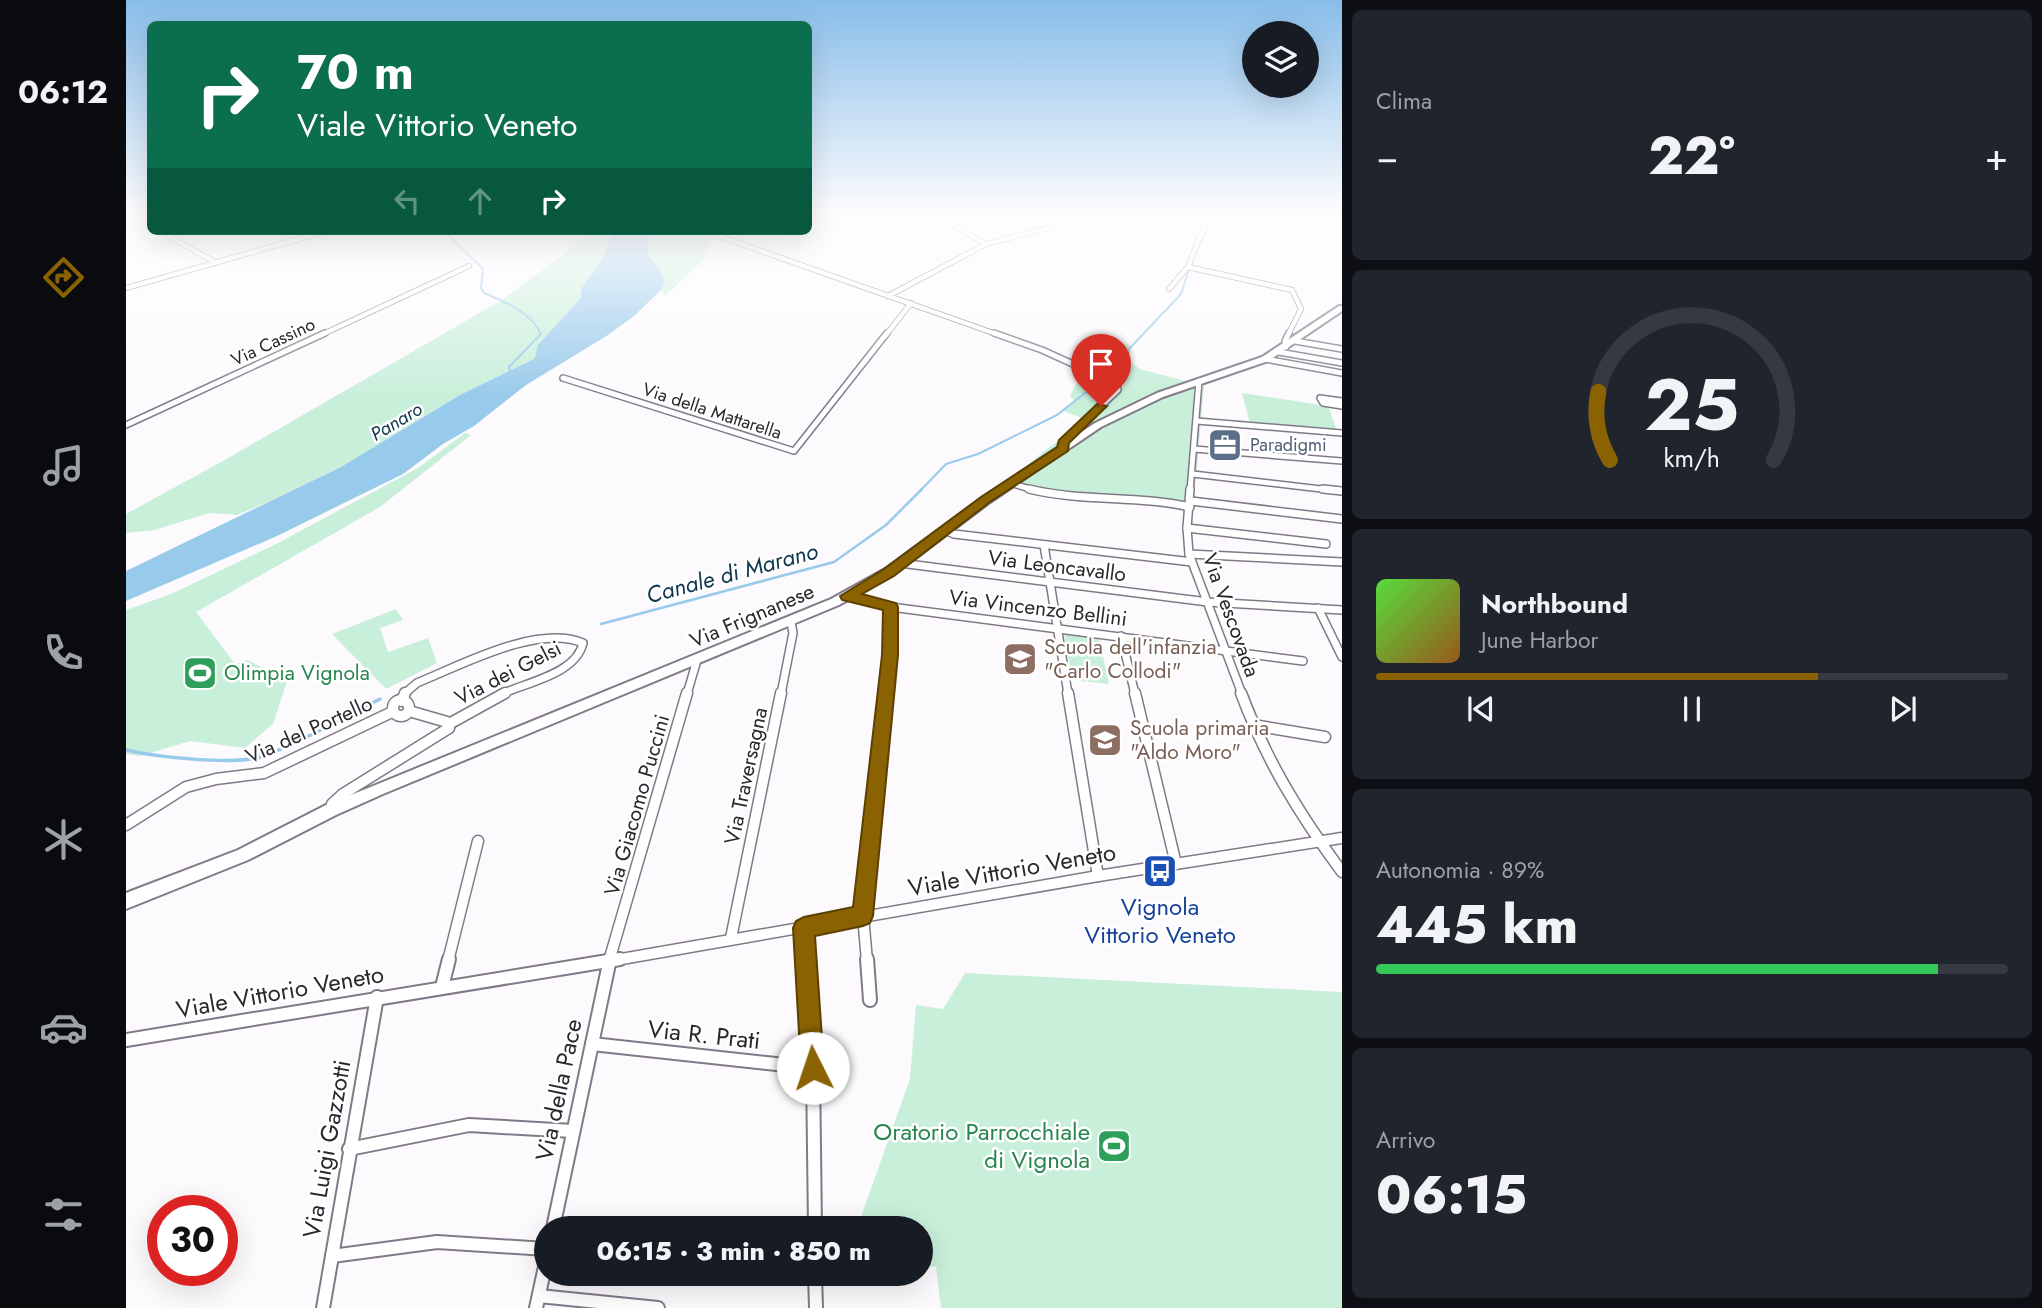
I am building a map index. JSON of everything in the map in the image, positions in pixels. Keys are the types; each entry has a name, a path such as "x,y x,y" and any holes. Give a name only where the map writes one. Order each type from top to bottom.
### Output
{"main road":[{"name":"Via Frignanese","path":"126,901 243,855 331,810 791,622 847,596 900,564 1010,483 1125,410 1265,359 1287,347 1342,307"}],"street":[{"path":"128,286 164,276"},
{"name":"Via Cassino","path":"126,425 447,276"},
{"path":"832,276 1042,350 1119,386 1116,392 1063,442 1063,448"},
{"path":"888,296 926,276"},
{"path":"1169,289 1181,276"},
{"path":"1230,276 1292,290 1301,309 1285,341 1287,347"},
{"name":"Via della Mattarella","path":"563,378 794,451 911,303"},
{"path":"1287,347 1342,349"},
{"path":"1287,347 1342,363"},
{"path":"1265,359 1342,373"},
{"name":"Via Vescovada","path":"1199,381 1193,474 1186,528 1191,558 1253,725 1281,783 1342,872"},
{"path":"1197,421 1342,433"},
{"path":"1194,449 1342,461"},
{"path":"1193,474 1342,491"},
{"path":"1010,483 1055,493 1161,500 1342,519"},
{"path":"1186,528 1326,544"},
{"path":"945,530 954,534 1044,545 1191,558 1342,562"},
{"path":"1044,545 1098,876"},
{"name":"Via Leoncavallo","path":"900,564 1208,602 1342,610"},
{"name":"Via Vincenzo Bellini","path":"847,596 891,607 1057,627 1303,662"},
{"path":"870,1000 863,916 890,655 891,607"},
{"path":"1318,608 1342,657"},
{"name":"Via Traversagna","path":"731,938 793,633 791,622"},
{"path":"1121,636 1176,864"},
{"name":"Via dei Gelsi","path":"402,701 405,691 418,683 504,648 562,637 577,638 583,643 581,652 570,665 504,693 449,724"},
{"name":"Via Giacomo Puccini","path":"609,961 697,660"},
{"path":"331,810 334,800 446,732 449,724 420,712 409,711 400,716 392,712 394,706 402,701 411,704 409,711"},
{"name":"Via del Portello","path":"126,825 168,797 194,785 206,780 244,778 264,773 392,712"},
{"path":"1253,725 1325,737"},
{"name":"Viale Vittorio Veneto","path":"126,1040 609,961 1098,876 1342,838"},
{"path":"442,987 478,841"},
{"path":"804,928 813,1068 815,1216"},
{"name":"Via della Pace","path":"555,1216 609,961"},
{"name":"Via Luigi Gazzotti","path":"323,1308 377,997"},
{"name":"Via R. Prati","path":"592,1044 813,1068"},
{"path":"349,1149 469,1125 573,1131"},
{"path":"332,1256 437,1242 534,1248"},
{"path":"815,1286 816,1308"},
{"path":"538,1302 658,1308"}],"green space":[{"path":"534,276 590,276 581,289 580,310 543,345 542,355 460,395 341,467 237,515 209,513 155,530 126,533 126,514 502,300"},
{"path":"661,276 686,276 665,296 661,290"},
{"path":"1102,336 1132,346 1127,360 1140,369 1204,386 1194,502 1051,493 1010,484 1027,466 1084,419 1062,410 1075,401 1070,396 1083,370 1069,363"},
{"path":"1242,393 1328,406 1337,431 1250,423"},
{"name":"Olimpia Vignola","path":"465,433 471,435 380,507 196,612 235,664 248,660 287,681 273,724 245,748 190,741 140,756 126,754 126,610 171,594 278,543 418,468"},
{"path":"396,609 403,620 380,628 388,652 428,638 437,663 386,689 332,634"},
{"path":"1064,632 1099,637 1109,684 1072,680"},
{"name":"Oratorio Parrocchiale di Vignola","path":"965,973 1342,992 1342,1308 941,1308 936,1267 933,1267 933,1216 862,1214 910,1079 916,1005 943,1009"}],"water":[{"path":"590,276 662,276 664,282 661,290 634,316 526,385 474,426 443,444 403,474 277,536 126,601 126,571 341,467 460,395 542,355 543,345 580,310 581,289"}],"waterway":[{"path":"482,276 481,288 484,293 524,314 537,326 541,334 509,367 510,371"},
{"name":"Canale di Marano","path":"1126,365 1129,349 1181,294 1187,276"},
{"name":"Panaro","path":"535,373 543,345 593,290"},
{"name":"Canale di Marano","path":"920,491 946,464 978,454 1057,415 1085,393 1110,384"},
{"name":"Canale di Marano","path":"601,624 834,562 886,525 920,491"},
{"name":"Canale di Marano","path":"126,750 196,759 251,759 294,743 380,699"}],"place":[{"name":"Paradigmi","path":"1225,445"},
{"name":"Scuola dell'infanzia \"Carlo Collodi\"","path":"1020,659"},
{"name":"Olimpia Vignola","path":"200,673"},
{"name":"Scuola primaria \"Aldo Moro\"","path":"1105,740"},
{"name":"Vignola Vittorio Veneto","path":"1160,871"},
{"name":"Oratorio Parrocchiale di Vignola","path":"1114,1146"}],"route":[{"path":"813,1068 804,928 863,916 890,655 891,607 847,596 889,572 986,500 1063,448 1063,442 1101,406"}]}
